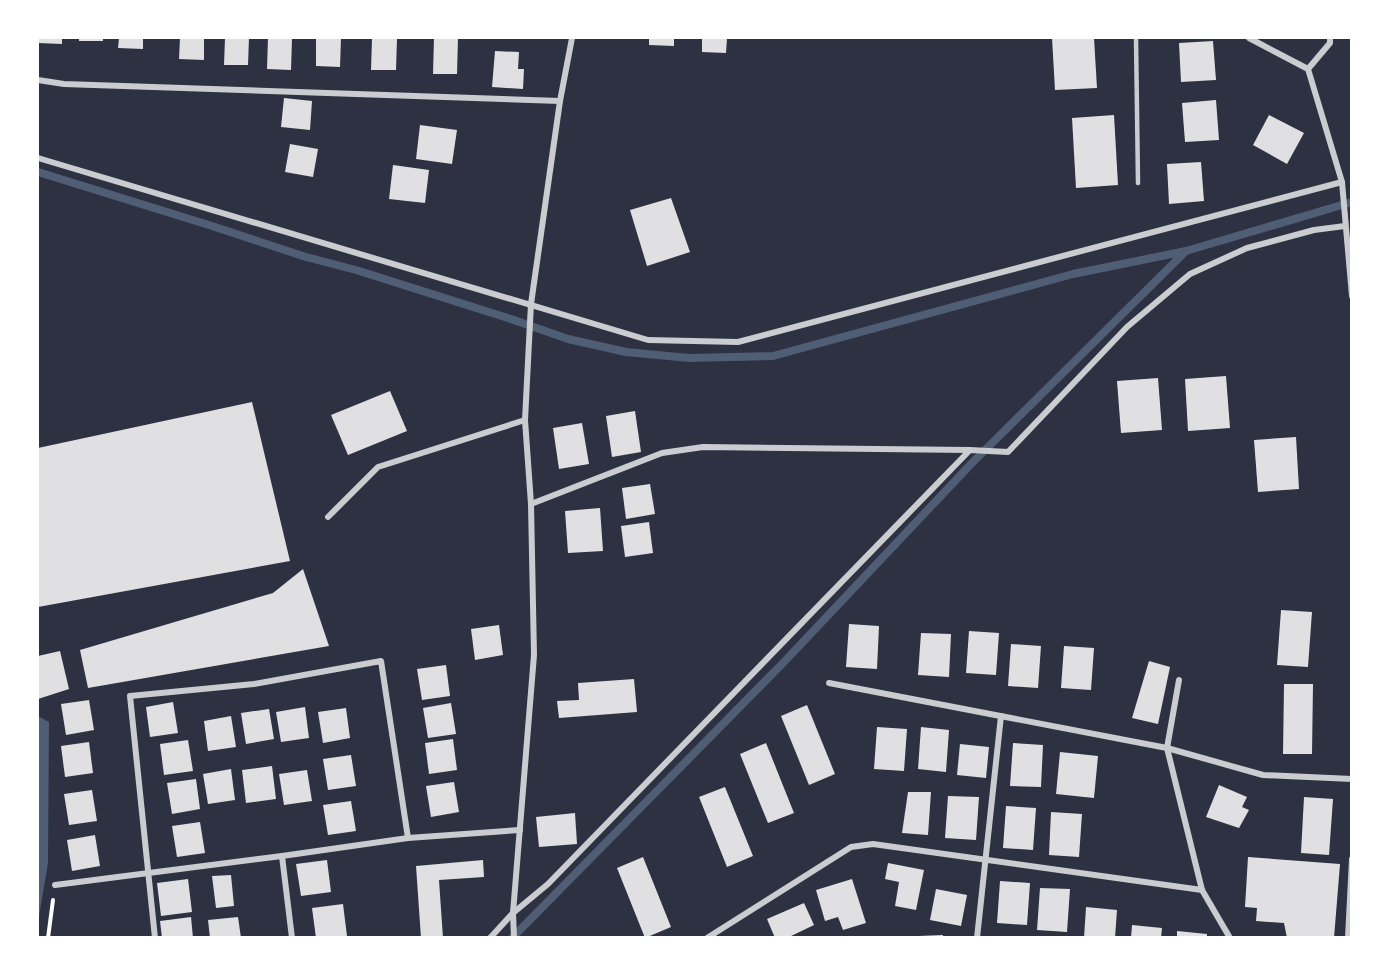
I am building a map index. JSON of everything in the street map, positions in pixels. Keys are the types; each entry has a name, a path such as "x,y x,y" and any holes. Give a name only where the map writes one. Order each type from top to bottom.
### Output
{"street":[{"path":"514,938 513,913 534,655 531,504 525,420 531,307 560,101 572,38"},
{"path":"1249,38 1308,69 1342,185 1352,296"},
{"path":"1308,69 1330,43 1330,38"},
{"path":"38,80 64,84 560,101"},
{"path":"38,158 531,307 648,340 738,342 1342,185"},
{"path":"531,504 662,453 703,447 1008,452 1127,327 1190,274 1247,248 1347,222"},
{"path":"328,517 378,467 525,420"},
{"path":"490,938 513,913 548,884 974,450"},
{"path":"155,938 130,696 254,684 381,661 408,838"},
{"path":"1179,680 1167,748 1202,890 1230,938"},
{"path":"829,683 1167,748 1263,776 1352,779"},
{"path":"977,938 1001,716"},
{"path":"55,885 408,838 520,830"},
{"path":"707,938 851,847 873,844 1202,890"},
{"path":"282,856 292,938"},
{"path":"1348,938 1352,859"}],"lane":[{"path":"1136,38 1138,183"}],"path":[{"path":"48,938 55,885"}],"water":[{"path":"38,716 49,722 48,863 38,922"}],"building":[{"path":"38,38 62,38 62,44 38,43"},
{"path":"79,38 103,38 103,41 79,41"},
{"path":"119,38 143,38 143,49 118,48"},
{"path":"180,38 204,38 204,60 179,59"},
{"path":"225,38 249,38 248,65 224,65"},
{"path":"268,38 292,38 291,70 267,69"},
{"path":"316,38 341,38 340,67 316,66"},
{"path":"372,38 397,38 396,70 371,70"},
{"path":"434,38 458,38 457,74 433,74"},
{"path":"649,38 674,38 674,46 649,45"},
{"path":"702,38 727,38 726,53 702,52"},
{"path":"1052,38 1094,38 1097,88 1055,90"},
{"path":"1213,41 1216,80 1181,82 1179,43"},
{"path":"495,51 519,52 518,69 524,69 523,89 492,87"},
{"path":"284,98 312,101 310,130 281,127"},
{"path":"1216,100 1219,140 1185,142 1182,103"},
{"path":"1114,115 1118,185 1076,188 1072,118"},
{"path":"1269,115 1304,133 1287,164 1253,145"},
{"path":"420,125 457,130 452,164 416,159"},
{"path":"290,144 318,149 313,177 285,172"},
{"path":"1201,162 1204,201 1169,204 1167,164"},
{"path":"393,165 429,170 425,203 389,199"},
{"path":"671,198 690,252 647,266 630,210"},
{"path":"1226,376 1230,428 1188,431 1185,379"},
{"path":"1158,378 1162,430 1121,433 1117,381"},
{"path":"390,391 407,431 348,455 331,415"},
{"path":"252,402 290,561 38,607 38,448"},
{"path":"635,411 641,452 612,457 606,416"},
{"path":"582,423 589,464 559,469 553,428"},
{"path":"1296,437 1299,489 1258,492 1254,440"},
{"path":"650,484 655,514 626,519 622,488"},
{"path":"600,508 603,551 568,553 565,511"},
{"path":"649,522 653,553 625,557 621,526"},
{"path":"303,569 329,646 88,688 80,650 273,593"},
{"path":"1281,610 1312,612 1308,667 1277,665"},
{"path":"849,624 879,626 877,669 846,667"},
{"path":"499,625 503,655 475,660 471,629"},
{"path":"969,631 999,633 996,675 966,673"},
{"path":"921,633 951,634 949,677 918,675"},
{"path":"1011,644 1041,646 1038,688 1008,686"},
{"path":"1064,646 1094,648 1091,690 1061,688"},
{"path":"60,651 69,689 38,699 38,656"},
{"path":"1149,661 1170,667 1158,724 1132,718"},
{"path":"446,665 450,696 422,700 417,669"},
{"path":"634,679 637,712 559,718 557,701 579,700 578,683"},
{"path":"1284,684 1313,684 1312,754 1283,754"},
{"path":"89,700 94,730 66,735 61,704"},
{"path":"173,702 178,733 150,737 146,707"},
{"path":"451,703 456,734 428,738 423,708"},
{"path":"807,705 835,774 809,785 781,716"},
{"path":"305,707 309,738 281,742 276,712"},
{"path":"346,708 350,738 323,743 318,712"},
{"path":"269,709 274,739 246,744 241,713"},
{"path":"231,716 236,747 208,751 204,721"},
{"path":"877,727 907,729 904,771 874,769"},
{"path":"921,727 949,730 946,772 918,769"},
{"path":"453,739 457,770 429,774 425,743"},
{"path":"188,740 193,771 164,775 160,744"},
{"path":"89,742 93,773 65,777 61,746"},
{"path":"766,743 794,813 768,823 740,754"},
{"path":"1013,743 1043,745 1041,787 1010,786"},
{"path":"960,744 989,747 986,778 957,775"},
{"path":"1060,752 1098,756 1094,798 1056,794"},
{"path":"351,755 356,786 328,790 323,759"},
{"path":"272,766 276,799 246,803 242,770"},
{"path":"231,769 235,800 208,804 203,774"},
{"path":"307,770 312,801 284,805 279,774"},
{"path":"196,779 200,809 172,814 167,783"},
{"path":"454,782 459,812 431,817 426,786"},
{"path":"1219,785 1247,797 1242,807 1249,810 1239,828 1206,817"},
{"path":"725,787 753,856 727,867 699,797"},
{"path":"92,790 97,821 69,825 64,794"},
{"path":"908,792 931,792 928,835 902,833"},
{"path":"948,796 979,797 976,840 945,838"},
{"path":"1304,797 1333,799 1329,855 1301,853"},
{"path":"351,801 356,831 328,835 323,805"},
{"path":"1006,806 1036,808 1033,850 1003,848"},
{"path":"1051,812 1082,814 1079,857 1049,855"},
{"path":"575,813 577,844 539,847 536,817"},
{"path":"200,822 205,853 177,857 172,826"},
{"path":"95,835 100,866 72,871 67,840"},
{"path":"643,857 671,927 645,938 617,868"},
{"path":"1248,857 1340,864 1334,938 1287,938 1284,923 1256,921 1257,908 1245,907"},
{"path":"327,860 331,892 301,896 296,864"},
{"path":"483,860 484,877 439,880 443,938 421,938 416,866"},
{"path":"888,863 924,870 916,910 895,906 899,882 885,879"},
{"path":"231,875 234,906 216,908 212,876"},
{"path":"188,879 192,912 161,916 157,883"},
{"path":"852,879 866,923 843,930 838,917 825,921 816,890"},
{"path":"1000,881 1030,883 1027,925 997,923"},
{"path":"1040,888 1070,889 1067,932 1037,930"},
{"path":"936,889 967,895 961,926 930,920"},
{"path":"804,903 814,925 787,938 775,938 767,919"},
{"path":"343,904 347,936 316,938 312,908"},
{"path":"1086,907 1117,910 1115,938 1084,938"},
{"path":"191,917 193,938 162,938 160,921"},
{"path":"238,917 241,938 210,938 208,920"},
{"path":"1132,925 1162,928 1161,938 1131,938"},
{"path":"1177,931 1207,934 1207,938 1177,938"},
{"path":"943,935 943,938 918,938 918,936"}],"waterway":[{"path":"38,172 306,257 356,270 568,339 626,352 689,358 773,356 1073,274 1186,251 1352,202"},
{"path":"512,938 784,662 971,464 1185,252"}]}
